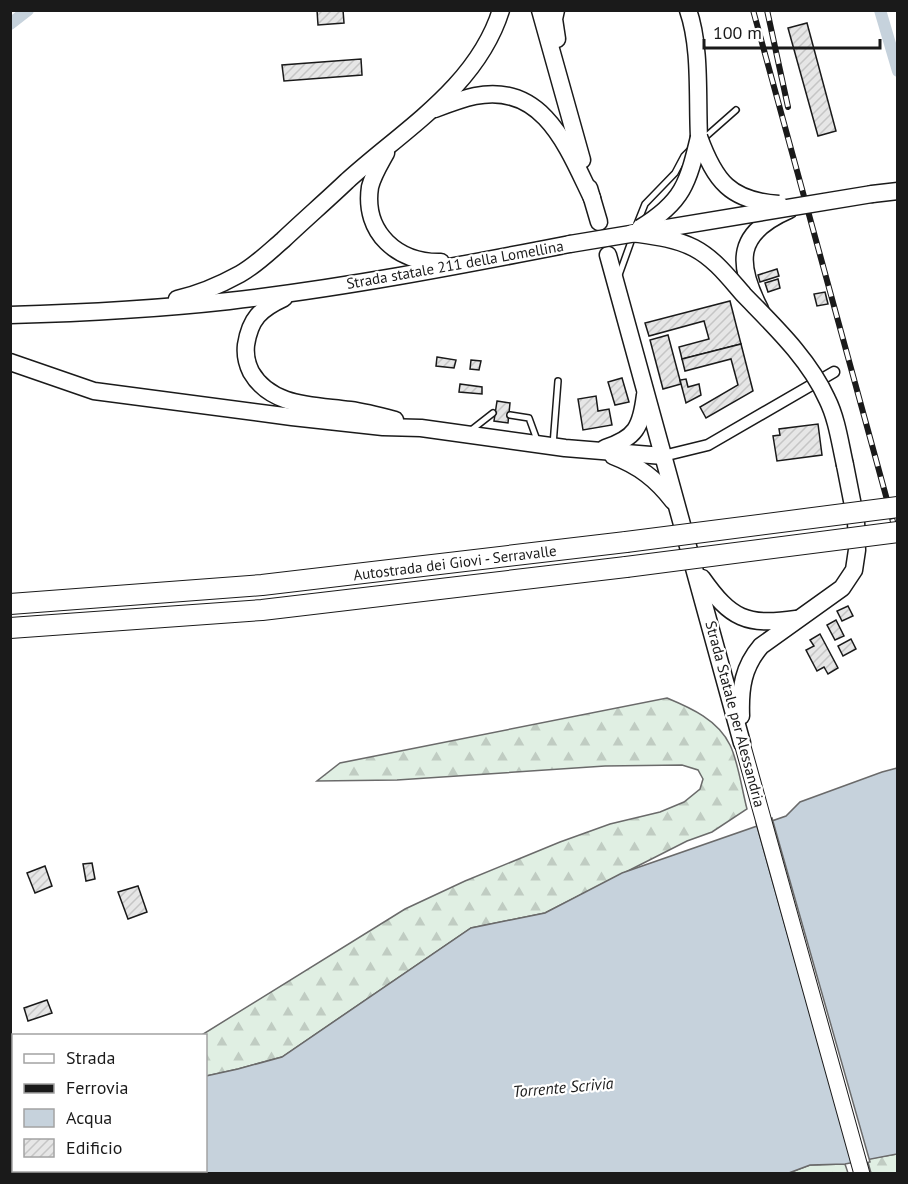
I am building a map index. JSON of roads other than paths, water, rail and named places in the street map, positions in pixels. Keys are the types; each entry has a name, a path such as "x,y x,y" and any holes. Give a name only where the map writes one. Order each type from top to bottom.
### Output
{"highway":[{"name":"Autostrada dei Giovi - Serravalle","path":"14,603 262,585 470,562 897,507"},
{"name":"Autostrada dei Giovi - Serravalle","path":"15,629 262,610 897,532"}],"main road":[{"path":"136,309 190,296 216,286 242,273 262,258 429,112 474,63 484,48 501,10"},
{"path":"540,10 598,222"},
{"path":"556,10 554,19 566,102"},
{"path":"632,233 656,218 677,199 689,177 699,137 696,52 693,24 687,10"},
{"path":"429,112 476,96 512,97 527,103 553,125 567,146 592,198"},
{"path":"699,137 715,175 724,185 750,199 798,206"},
{"path":"393,143 376,170 370,187 373,220 381,235 391,247 405,256 420,261 484,261"},
{"name":"Strada statale 211 della Lomellina","path":"10,315 136,309 298,292 484,261 632,233 897,191"},
{"path":"763,315 748,287 744,271 746,247 761,225 774,216 798,206"},
{"path":"632,233 662,237 694,248 710,258 726,274 816,379 828,400 845,465 856,520 857,550 854,570 842,588 825,602 797,618 762,646 751,658 745,670 740,698 742,743"},
{"name":"Strada Statale per Alessandria","path":"608,255 862,1173"},
{"path":"298,292 264,309 248,329 245,351 249,368 257,382 283,400 366,413 422,428"},
{"path":"10,362 94,391 292,417 383,427 422,428 546,446 663,456"},
{"path":"598,450 625,441 637,428 641,419 645,386"},
{"path":"598,450 633,464 649,475 678,508"},
{"path":"695,568 723,604 745,619 766,622 797,618"}],"street":[{"path":"663,456 708,445 834,372"}],"lane":[{"path":"616,282 645,204 675,173 684,156 736,110"},
{"path":"546,446 558,381"},
{"path":"465,434 493,413"},
{"path":"510,415 529,418 546,446"}],"water":[{"name":"Torrente Scrivia","path":"897,768 897,1154 845,1164 810,1165 786,1174 11,1174 10,1157 12,1156 12,1172 207,1172 207,1076 282,1057 471,928 545,913 622,873 786,816 800,802"}],"waterway":[{"path":"10,24 28,10"},
{"path":"880,10 898,71"}],"railway":[{"path":"753,10 898,540"},
{"path":"767,10 788,107"}]}
